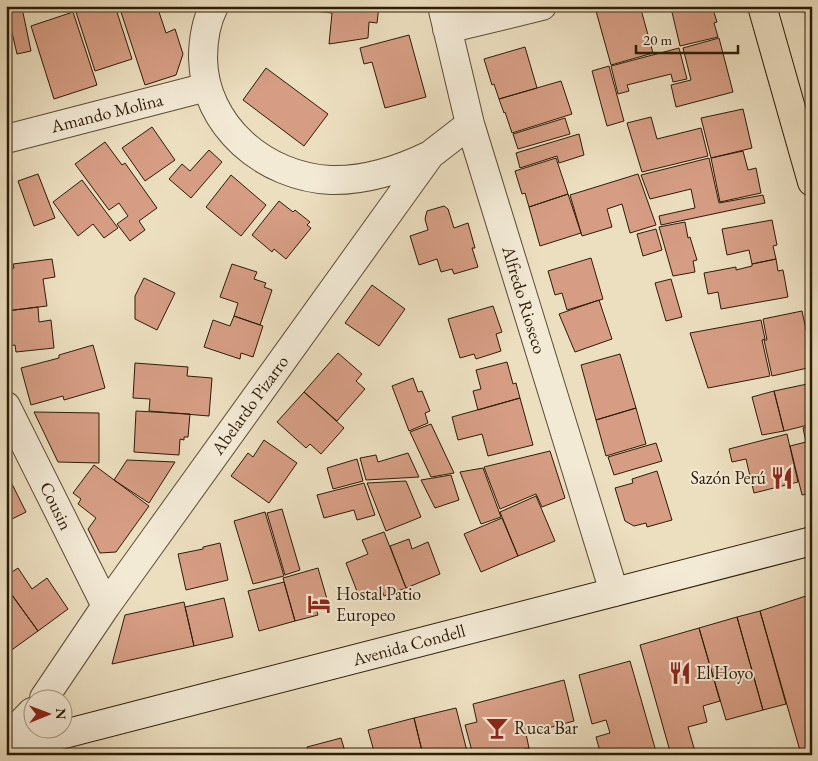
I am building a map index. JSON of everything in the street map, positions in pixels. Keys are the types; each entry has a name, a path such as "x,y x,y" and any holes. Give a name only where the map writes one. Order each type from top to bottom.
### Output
{"main road":[{"path":"762,6 812,182"}],"street":[{"path":"214,6 204,38 203,64 207,88 220,117 240,142 268,162 298,174 331,180 351,180 376,176 410,165 430,155"},
{"path":"444,18 542,6"},
{"name":"Alfredo Rioseco","path":"444,18 470,124 614,592"},
{"name":"Amando Molina","path":"6,139 207,88"},
{"name":"Abelardo Pizarro","path":"51,688 106,606 430,155 470,124"},
{"name":"Cousin","path":"6,406 106,606"},
{"name":"Avenida Condell","path":"6,750 812,541"},
{"path":"6,739 22,722"}],"path":[{"path":"804,6 812,32"}],"building":[{"path":"94,6 115,6 132,59 95,71 76,12"},
{"path":"119,6 157,6 166,33 175,29 183,54 176,75 145,85"},
{"path":"306,6 379,6 377,23 369,22 368,38 329,44 332,13 305,10"},
{"path":"613,6 640,6 653,53 611,65 596,11"},
{"path":"676,6 712,6 717,22 714,23 718,37 680,46 671,8"},
{"path":"22,8 31,51 17,54 7,11"},
{"path":"73,12 97,85 54,99 31,26"},
{"path":"409,35 426,97 385,108 372,62 364,64 360,48"},
{"path":"719,38 733,92 676,107 671,85 691,80 683,48"},
{"path":"525,47 537,88 499,99 494,84 492,85 484,59"},
{"path":"679,48 687,79 673,82 671,74 627,85 629,91 618,94 611,66"},
{"path":"609,66 624,121 607,126 592,71"},
{"path":"266,68 328,114 304,146 243,100"},
{"path":"561,81 572,114 512,133 499,99"},
{"path":"743,109 752,148 711,158 701,118"},
{"path":"651,117 657,139 701,128 708,156 642,172 627,123"},
{"path":"565,118 570,134 518,149 513,134"},
{"path":"152,127 175,160 145,181 122,148"},
{"path":"579,134 584,155 559,163 557,156 520,168 516,153"},
{"path":"105,142 122,165 125,163 157,208 139,221 145,230 130,241 117,224 128,216 119,203 109,210 75,164"},
{"path":"209,150 222,162 191,198 169,179 182,164 190,171"},
{"path":"743,151 748,170 756,168 761,193 720,202 711,158"},
{"path":"556,158 568,194 529,207 525,193 522,194 515,171"},
{"path":"709,158 719,203 763,195 765,203 661,225 659,216 695,208 691,189 650,199 641,175"},
{"path":"38,174 55,218 34,226 18,181"},
{"path":"638,174 656,225 630,233 622,204 607,209 612,227 582,236 570,195"},
{"path":"231,175 266,205 241,236 206,207"},
{"path":"82,180 118,228 104,238 93,224 78,236 53,202"},
{"path":"568,194 581,233 540,246 529,207"},
{"path":"279,201 293,212 295,210 310,222 307,225 311,228 286,259 274,249 272,252 252,235"},
{"path":"444,206 448,209 454,228 468,223 475,248 472,248 478,267 454,274 452,269 441,272 437,259 419,265 410,236 428,230 425,219 427,211"},
{"path":"772,220 777,245 773,246 776,259 752,264 749,250 727,255 722,229"},
{"path":"685,222 688,238 690,237 697,260 693,261 695,272 673,276 659,227"},
{"path":"656,229 662,250 643,256 637,234"},
{"path":"591,258 603,299 567,310 562,293 555,295 548,271"},
{"path":"52,259 55,277 43,279 47,306 6,311 6,269 14,268 13,264"},
{"path":"776,259 778,271 783,270 788,297 721,309 718,292 708,294 704,273 736,267 736,270 752,266 752,264"},
{"path":"232,264 257,272 254,279 266,283 264,287 272,290 260,325 234,316 238,303 220,297"},
{"path":"144,278 175,293 157,330 135,319 135,296"},
{"path":"671,279 682,317 666,321 655,283"},
{"path":"372,285 405,309 379,346 345,323"},
{"path":"599,300 612,339 575,352 559,314"},
{"path":"493,306 502,332 496,334 501,351 476,359 474,354 460,358 448,319"},
{"path":"38,307 39,322 51,320 54,348 16,352 15,345 7,346 6,311"},
{"path":"802,311 812,357 812,367 772,376 764,340 767,340 763,319"},
{"path":"234,316 263,326 253,357 241,353 240,359 204,347 213,320 230,326"},
{"path":"761,320 765,339 762,340 770,376 708,388 690,333"},
{"path":"93,345 105,388 64,400 63,396 31,405 21,368 59,358 59,355"},
{"path":"338,353 362,374 356,381 365,389 337,421 304,392"},
{"path":"620,354 636,408 596,420 581,365"},
{"path":"507,362 513,384 516,383 520,398 478,410 473,391 481,389 476,370"},
{"path":"135,363 188,367 187,376 212,378 209,416 149,411 150,399 133,398"},
{"path":"413,378 418,392 422,391 430,411 425,413 428,423 409,431 392,386"},
{"path":"812,383 812,424 784,431 774,391"},
{"path":"774,391 784,431 762,435 752,397"},
{"path":"304,392 344,428 321,454 310,444 306,448 277,422"},
{"path":"520,398 533,445 488,456 482,434 458,440 452,417"},
{"path":"636,408 646,444 606,456 596,420"},
{"path":"136,411 190,414 188,437 184,437 184,440 180,439 179,455 134,452"},
{"path":"34,412 99,413 99,463 58,462"},
{"path":"431,424 454,473 431,477 410,432"},
{"path":"812,426 812,493 802,495 790,446 806,442 803,428"},
{"path":"787,434 798,482 754,493 746,459 732,462 729,449"},
{"path":"264,440 297,463 269,503 231,476 248,453 253,457"},
{"path":"656,443 662,461 614,475 608,457"},
{"path":"550,451 565,498 542,507 536,494 500,509 484,467"},
{"path":"408,453 419,477 366,480 360,458 376,455 378,462"},
{"path":"357,459 363,481 333,489 327,468"},
{"path":"127,460 175,462 149,503 114,480"},
{"path":"94,465 149,506 116,552 100,553 88,529 96,518 78,504 81,499 73,493"},
{"path":"483,468 501,517 481,524 460,472"},
{"path":"657,471 672,520 647,527 646,523 634,526 625,521 615,488 633,483 632,479"},
{"path":"451,475 459,500 435,508 421,480"},
{"path":"8,476 26,512 6,522 6,477"},
{"path":"406,481 421,517 386,531 367,483"},
{"path":"364,483 375,515 357,520 354,510 324,518 317,495"},
{"path":"536,496 555,541 518,556 500,512"},
{"path":"282,509 300,570 285,575 267,513"},
{"path":"265,512 284,576 253,584 234,521"},
{"path":"502,518 518,556 481,572 464,534"},
{"path":"384,532 406,588 384,596 382,590 360,599 346,563 368,554 362,540"},
{"path":"409,539 412,549 428,542 440,574 406,588 390,546"},
{"path":"220,543 228,580 186,590 178,554"},
{"path":"18,568 32,589 47,578 68,609 38,631 6,587 6,576"},
{"path":"318,568 329,606 316,609 318,615 295,621 283,578"},
{"path":"284,582 295,621 259,631 248,591"},
{"path":"812,594 812,751 801,754 760,611"},
{"path":"12,595 38,631 6,654 6,599"},
{"path":"224,598 233,637 194,646 185,607"},
{"path":"184,602 194,646 112,664 125,615"},
{"path":"760,611 786,704 763,710 737,617"},
{"path":"737,617 763,710 726,720 699,628"},
{"name":"El Hoyo","path":"699,628 720,701 703,706 707,722 688,727 696,755 671,755 640,645"},
{"path":"630,661 657,755 601,755 596,737 610,733 606,720 592,724 579,675"},
{"path":"564,680 574,721 526,734 529,748 502,755 473,755 465,725 477,722 473,704"},
{"path":"456,708 468,755 423,755 414,718"},
{"path":"414,718 423,755 375,755 368,730"},
{"path":"341,738 346,755 297,755 308,752 307,747"},
{"path":"529,748 531,755 502,755"}],"place":[{"name":"Sazón Perú","path":"782,478"},
{"name":"Hostal Patio Europeo","path":"319,604"},
{"name":"El Hoyo","path":"680,673"},
{"name":"Ruca Bar","path":"497,728"}]}
